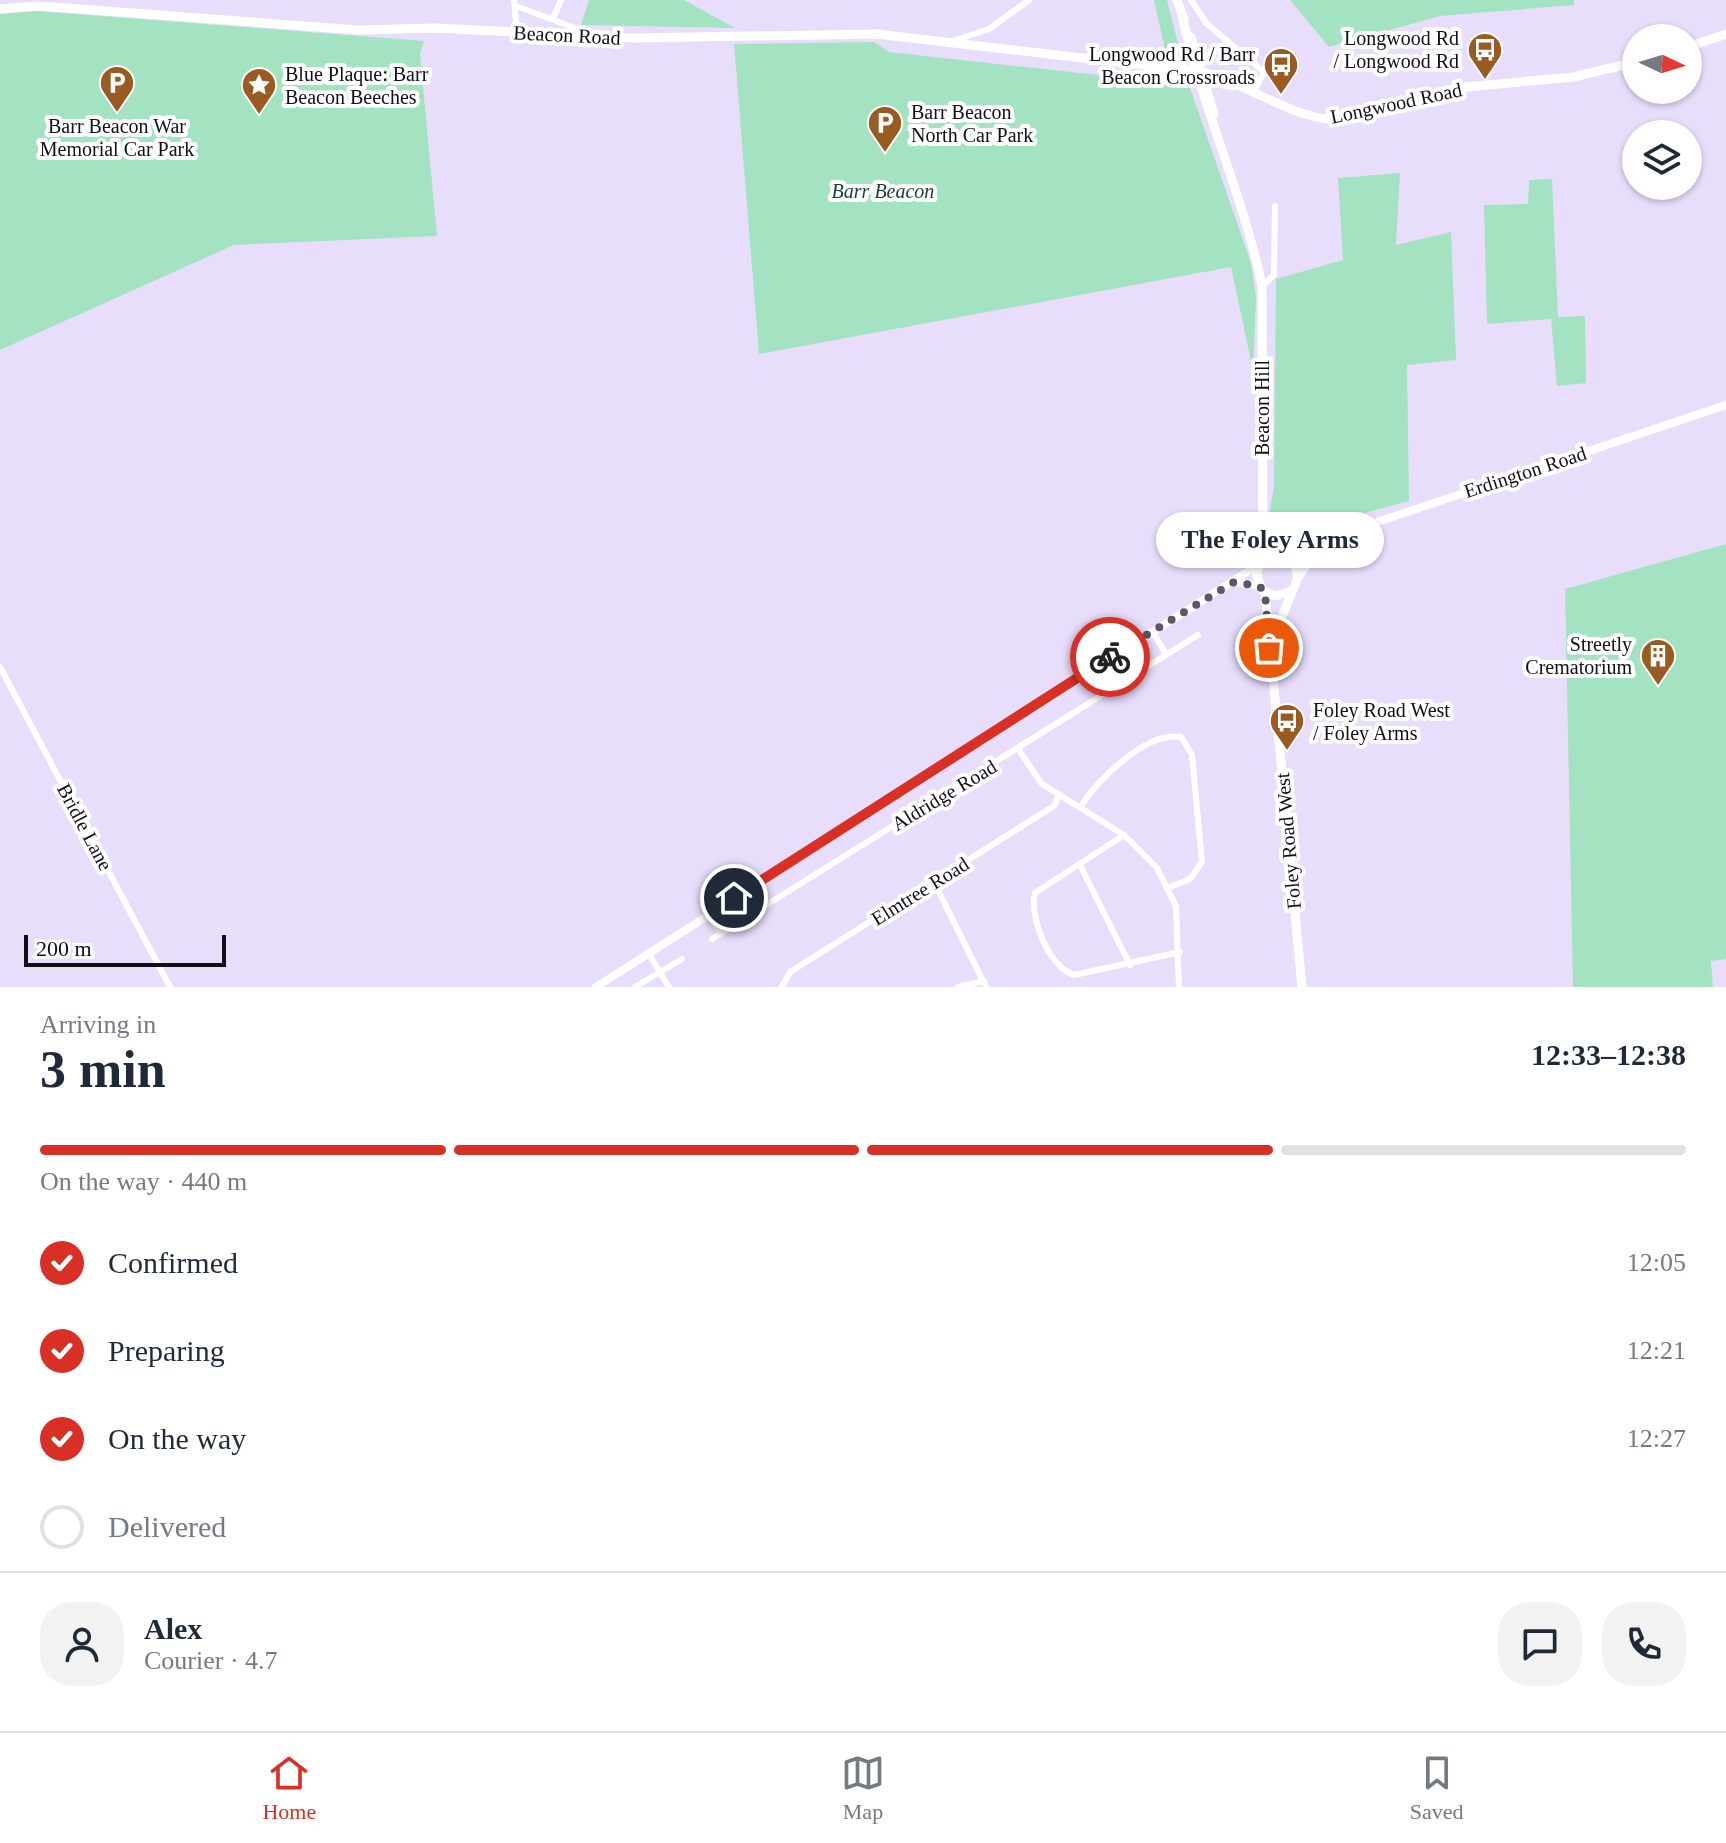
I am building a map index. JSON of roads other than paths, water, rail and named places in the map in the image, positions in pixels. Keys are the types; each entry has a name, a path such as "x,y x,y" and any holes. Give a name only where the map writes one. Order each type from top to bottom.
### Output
{"main road":[{"name":"Beacon Hill","path":"1177,0 1255,250 1262,286 1260,561"},
{"name":"Beacon Road","path":"0,9 39,6 358,30 517,32 633,38 876,34 953,41 1201,75"},
{"path":"1702,42 1726,34"},
{"name":"Longwood Road","path":"1201,75 1255,90 1308,116 1329,119 1456,88 1573,77 1622,65"},
{"path":"1262,529 1280,554 1295,563 1297,580 1291,591 1281,595 1262,589 1256,578 1260,561 1280,554"},
{"name":"Foley Road West","path":"1262,589 1302,987"},
{"name":"Foley Road West","path":"1269,648 1291,591"}],"street":[{"path":"553,18 561,0"},
{"path":"953,41 989,29 1029,0"},
{"path":"1191,0 1207,24 1264,72 1255,90"},
{"path":"517,32 515,3 575,28"},
{"name":"Beacon Hill","path":"1262,286 1274,275 1275,206"},
{"name":"Erdington Road","path":"1280,554 1726,405"},
{"path":"1297,580 1324,538"},
{"name":"Aldridge Road","path":"596,987 1152,631 1234,582 1260,561"},
{"path":"1234,582 1262,589"},
{"path":"1152,631 1166,654"},
{"name":"Aldridge Road","path":"712,939 1198,635"},
{"name":"Bridle Lane","path":"0,667 170,987"},
{"path":"1081,806 1104,774 1160,738 1181,737 1192,755 1202,862 1190,879 1170,887"},
{"path":"1018,749 1042,784 1124,835 1143,851 1170,887 1179,922 1179,987"},
{"name":"Elmtree Road","path":"782,987 790,972 1054,806 1059,795"},
{"path":"1124,835 1035,893 1032,904 1034,917 1058,966 1074,975 1180,952"},
{"path":"1080,865 1130,965"},
{"path":"934,882 985,984 958,987"},
{"path":"708,915 721,933"},
{"path":"649,954 669,987"},
{"path":"635,987 682,959"}],"place":[{"name":"Longwood Rd / Longwood Rd","path":"1485,81"},
{"name":"Longwood Rd / Barr Beacon Crossroads","path":"1281,96"},
{"name":"Barr Beacon War Memorial Car Park","path":"117,114"},
{"name":"Blue Plaque: Barr Beacon Beeches","path":"259,116"},
{"name":"Barr Beacon North Car Park","path":"885,154"},
{"name":"The Foley Arms","path":"1269,648"},
{"name":"Streetly Crematorium","path":"1658,687"},
{"name":"Foley Road West / Foley Arms","path":"1287,752"}],"park label":[{"name":"Barr Beacon","path":"883,191"}]}
